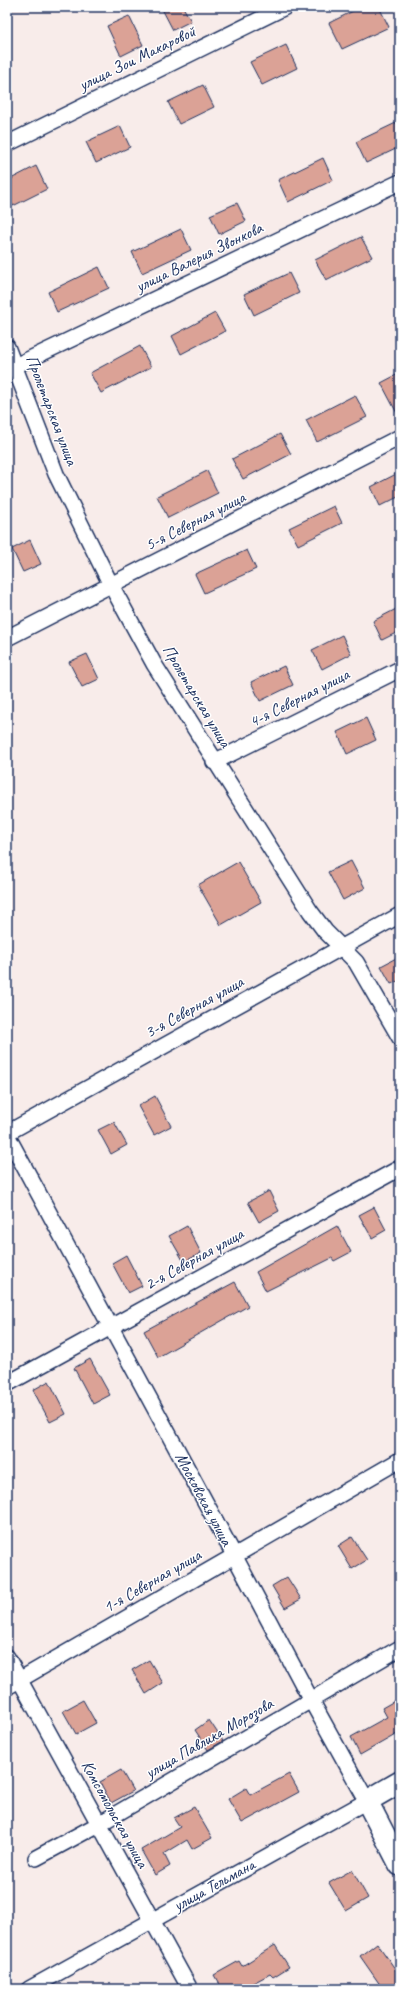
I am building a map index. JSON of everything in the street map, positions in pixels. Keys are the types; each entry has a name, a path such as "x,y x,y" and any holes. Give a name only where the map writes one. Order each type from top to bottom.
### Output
{"street":[{"name":"улица Зои Макаровой","path":"7,144 284,7"},
{"name":"улица Валерия Звонкова","path":"15,366 400,182"},
{"name":"Пролетарская улица","path":"7,347 56,474 111,585 154,664 214,762 310,911 325,930 356,962 400,1038"},
{"name":"5-я Северная улица","path":"7,638 400,437"},
{"name":"4-я Северная улица","path":"214,762 400,669"},
{"name":"3-я Северная улица","path":"7,1134 400,915"},
{"name":"Московская улица","path":"7,1134 311,1700 368,1801 400,1864"},
{"name":"2-я Северная улица","path":"7,1384 400,1168"},
{"name":"1-я Северная улица","path":"14,1684 400,1460"},
{"name":"улица Павлика Морозова","path":"36,1858 99,1824 400,1648"},
{"name":"Комсомольская улица","path":"7,1657 14,1684 99,1824 190,1989"},
{"name":"улица Тельмана","path":"29,1989 400,1782"}],"building":[{"path":"161,7 183,7 191,21 173,30"},
{"path":"361,7 379,7 389,27 342,49 329,23"},
{"path":"129,16 143,45 121,56 107,26"},
{"path":"286,45 297,68 262,85 250,62"},
{"path":"203,85 214,107 179,124 168,102"},
{"path":"400,121 400,147 366,163 356,142"},
{"path":"120,126 130,147 96,163 86,142"},
{"path":"323,158 333,180 288,202 278,180"},
{"path":"36,166 47,189 13,206 7,194 7,181"},
{"path":"237,203 246,221 219,234 210,215"},
{"path":"181,229 191,250 142,273 132,252"},
{"path":"361,237 372,257 326,280 315,260"},
{"path":"99,267 109,288 57,312 48,292"},
{"path":"289,273 299,293 254,315 244,294"},
{"path":"215,313 225,331 181,354 172,336"},
{"path":"140,346 151,367 101,393 90,373"},
{"path":"400,373 400,419 381,383"},
{"path":"355,395 367,417 317,442 306,420"},
{"path":"280,434 291,454 243,479 232,459"},
{"path":"207,471 218,493 168,518 157,496"},
{"path":"400,472 400,496 380,506 371,487"},
{"path":"334,506 342,523 298,545 289,528"},
{"path":"30,540 41,564 23,572 12,549"},
{"path":"247,550 256,569 204,593 195,574"},
{"path":"400,607 400,631 382,640 373,621"},
{"path":"342,635 351,654 322,669 312,650"},
{"path":"87,654 99,679 82,687 69,662"},
{"path":"284,666 293,685 260,701 251,682"},
{"path":"366,718 376,740 347,754 337,732"},
{"path":"351,861 365,888 343,900 328,872"},
{"path":"238,862 261,902 221,925 198,885"},
{"path":"400,956 400,980 391,984 381,966"},
{"path":"155,1096 171,1126 154,1135 138,1106"},
{"path":"114,1122 127,1145 111,1154 98,1130"},
{"path":"269,1191 279,1211 259,1222 248,1202"},
{"path":"374,1207 386,1230 372,1238 359,1215"},
{"path":"187,1226 201,1253 184,1262 169,1236"},
{"path":"337,1226 351,1252 334,1261 332,1258 266,1291 256,1272"},
{"path":"126,1255 142,1286 128,1293 112,1263"},
{"path":"235,1282 248,1306 158,1357 144,1331"},
{"path":"90,1359 110,1395 93,1404 74,1368"},
{"path":"49,1381 66,1414 50,1422 33,1390"},
{"path":"352,1537 367,1560 352,1569 338,1546"},
{"path":"287,1577 301,1599 285,1608 272,1586"},
{"path":"149,1660 163,1683 146,1694 132,1670"},
{"path":"83,1700 96,1723 76,1734 63,1711"},
{"path":"396,1700 400,1706 400,1740 397,1734 360,1755 351,1737 387,1717 382,1708"},
{"path":"209,1720 223,1741 208,1750 195,1730"},
{"path":"121,1770 133,1791 111,1803 100,1782"},
{"path":"289,1774 299,1792 242,1823 228,1799 246,1788 250,1795"},
{"path":"194,1807 212,1838 192,1849 187,1840 164,1854 170,1866 155,1875 141,1850 180,1827 174,1818"},
{"path":"352,1870 368,1898 346,1911 329,1883"},
{"path":"377,1943 400,1976 400,1989 383,1989 360,1956"},
{"path":"275,1945 289,1967 273,1977 270,1974 242,1989 222,1989 214,1975 239,1961 242,1966"}]}
